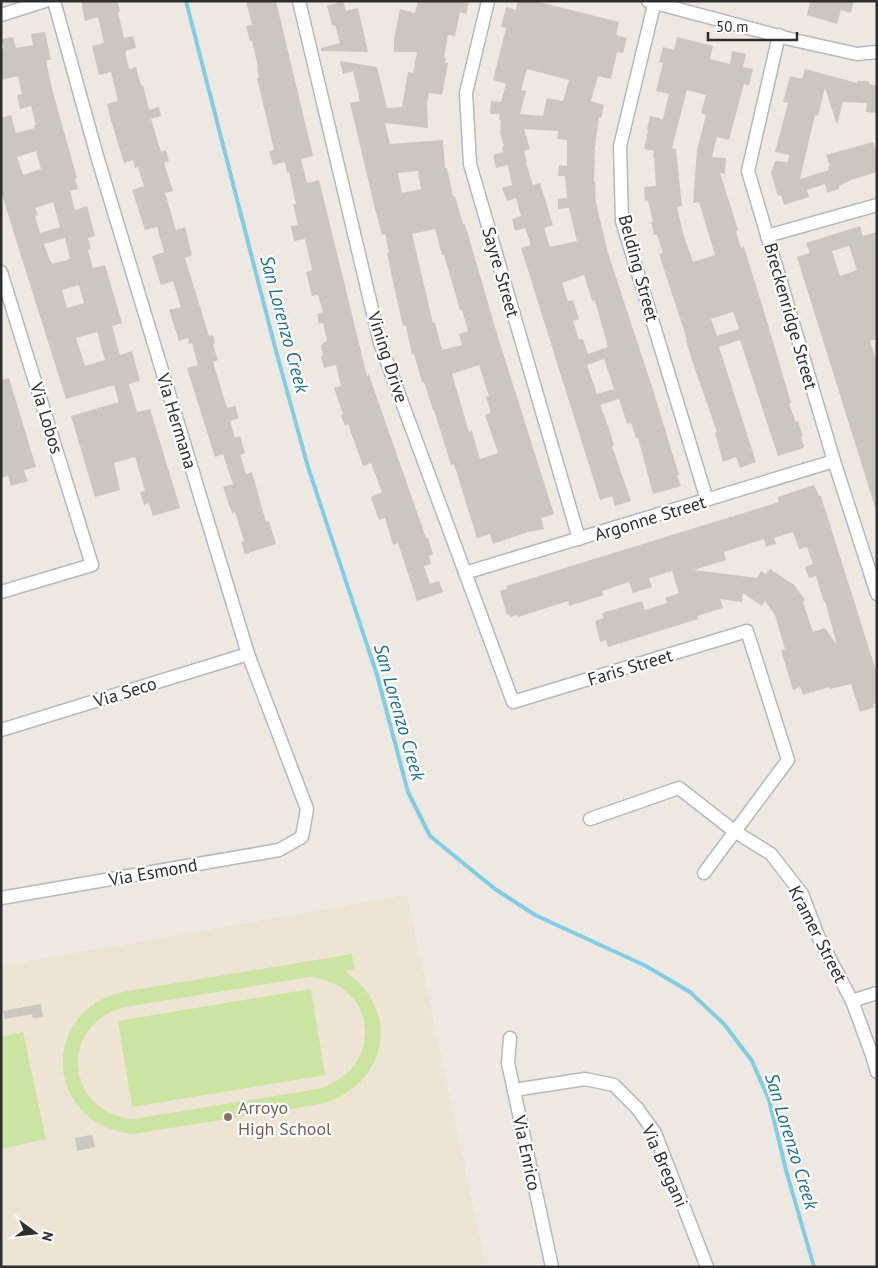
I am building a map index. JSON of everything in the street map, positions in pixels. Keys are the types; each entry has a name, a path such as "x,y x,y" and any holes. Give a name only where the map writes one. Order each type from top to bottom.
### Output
{"street":[{"path":"1,15 45,1"},
{"name":"Via Hermana","path":"54,1 97,156 248,654 307,809 302,837"},
{"name":"Vining Drive","path":"299,1 380,343 513,702"},
{"name":"Sayre Street","path":"488,1 466,93 470,164 579,539"},
{"path":"652,2 857,54 877,52"},
{"name":"Belding Street","path":"652,2 620,146 622,221 707,500"},
{"name":"Breckenridge Street","path":"779,35 748,171 834,461 877,594"},
{"path":"767,236 877,205"},
{"name":"Via Lobos","path":"1,272 92,565 1,592"},
{"name":"Argonne Street","path":"466,573 834,461"},
{"name":"Faris Street","path":"513,702 747,631 788,760 734,831"},
{"name":"Via Seco","path":"1,730 248,654"},
{"name":"Kramer Street","path":"590,819 679,788 734,831 770,854 802,894 818,936 852,1001 877,1072"},
{"path":"704,873 734,831"},
{"name":"Via Esmond","path":"1,898 279,850 302,837"},
{"path":"852,1001 877,993"},
{"name":"Via Enrico","path":"510,1038 508,1064 552,1267"},
{"name":"Via Bregani","path":"514,1090 585,1079 614,1085 637,1108 655,1134 707,1267"}],"shaded area":[{"name":"Arroyo High School","path":"407,895 486,1267 1,1267 1,966"}],"green space":[{"path":"352,954 354,969 345,971 363,987 375,1006 380,1025 380,1045 373,1064 361,1081 344,1095 321,1104 133,1134 104,1126 83,1111 69,1091 63,1068 65,1044 76,1022 94,1004 122,992","holes":["310,977 333,983 350,995 361,1011 365,1028 363,1047 355,1064 340,1079 318,1089 133,1119 110,1113 93,1101 82,1085 78,1067 80,1048 88,1031 103,1016 125,1007"]},
{"path":"311,989 325,1075 132,1107 118,1021"},
{"path":"23,1032 46,1139 1,1149 1,1037"}],"building":[{"path":"81,1 118,1 120,12 118,12 124,38 133,36 136,48 125,51 129,69 136,67 149,110 159,107 161,116 151,119 161,152 166,150 169,161 164,163 173,191 165,193 176,230 185,227 192,255 185,258 209,336 213,335 215,343 213,344 218,360 213,362 227,408 235,406 239,418 230,421 235,438 240,436 245,453 240,455 246,474 252,472 266,522 269,521 276,544 245,554 241,542 244,541 235,512 232,513 223,487 233,484 223,454 215,457 187,368 198,365 192,343 189,344 188,338 179,341 169,310 181,307 173,281 161,285 152,256 164,252 157,227 145,230 132,190 144,186 138,167 135,168 133,160 124,163 110,117 107,104 118,101 111,72 99,75 92,46 104,43 98,17 85,21"},
{"path":"246,1 276,1 313,156 301,159 307,183 319,180 367,376 369,375 433,554 429,556 431,564 424,566 430,584 439,581 443,592 417,601 398,543 393,545 385,518 379,520 371,497 382,492 371,463 363,466 348,424 345,426 341,415 343,414 334,388 341,386 336,365 324,368 321,346 327,341 323,323 319,324 317,314 323,312 318,295 312,296 306,272 312,270 305,239 294,241 291,226 298,225 293,204 296,204 289,172 287,173 285,162 273,165 269,151 274,150 257,78 259,78 258,67 252,41 250,41 246,26 252,25"},
{"path":"343,1 346,11 358,8 368,52 321,51 321,48 340,43 335,25 332,25 327,6"},
{"path":"418,1 469,1 466,14 460,12 455,36 448,35 444,58 446,58 445,63 448,63 442,95 429,93 427,104 428,128 385,123 390,144 443,140 445,168 447,168 453,196 455,196 463,224 465,224 497,334 554,514 541,518 544,529 528,532 493,544 490,534 477,538 454,464 451,465 434,410 424,382 422,382 414,354 412,355 393,282 385,234 382,235 350,103 360,101 353,71 343,74 340,61 377,67 387,108 402,107 408,72 413,73 417,52 394,52 394,39 400,9 415,13","holes":["418,171 421,189 402,193 398,173","435,229 468,331 459,334 462,345 442,350 435,322 433,323 412,234","479,365 489,396 486,397 491,413 485,415 498,453 480,459 472,431 469,432 452,374"]},
{"path":"518,1 535,1 619,22 616,35 627,38 623,53 617,52 611,79 598,76 591,101 604,105 601,118 599,117 595,147 594,182 596,203 608,253 653,390 681,486 653,494 638,438 636,438 631,423 627,424 619,399 600,405 631,501 615,506 612,496 600,500 521,248 531,245 525,228 515,231 512,219 521,216 516,198 507,201 502,188 512,185 508,165 496,168 493,155 503,152 502,147 504,146 500,133 500,114 490,114 491,101 501,102 506,84 493,80 506,28 501,27 506,7 516,10","holes":["527,69 569,80 563,101 547,98 543,116 520,114 526,91 521,90","524,129 558,131 557,139 567,140 567,166 559,165 558,176 565,176 567,198 558,199 558,209 569,208 577,241 550,247 544,228 553,225 540,183 533,185 526,163 524,151 530,149","584,275 592,300 595,301 608,347 588,354 583,339 579,340 573,321 579,319 573,300 568,301 562,283","604,359 614,389 597,394 587,365"]},
{"path":"810,1 854,1 851,13 841,10 837,24 807,15"},
{"path":"45,32 51,60 46,60 52,89 77,178 75,179 78,189 70,191 75,210 87,206 95,236 88,238 91,249 88,250 93,268 105,265 122,323 112,326 120,355 132,351 140,381 129,384 137,412 150,409 180,508 153,516 149,503 144,505 140,492 145,491 135,457 114,463 120,490 95,497 71,416 119,402 114,385 66,399 1,192 1,118 11,115 16,133 35,128 34,125 36,125 31,106 20,109 17,95 22,94 18,76 1,80 1,49 4,48 2,39 13,37 16,48 33,45 31,34","holes":["36,151 41,169 23,175 17,157","53,202 60,227 40,233 35,216 38,215 35,208","65,238 70,259 52,264 44,244","79,285 84,303 67,308 62,290","97,332 105,360 85,366 76,338"]},
{"path":"677,37 713,46 710,59 730,64 732,51 746,54 743,67 753,69 749,85 744,84 729,140 717,137 712,157 726,158 725,174 720,173 738,230 736,231 741,248 744,247 766,318 791,403 789,404 803,436 801,437 804,446 803,448 778,456 740,340 719,347 756,462 740,468 736,457 723,462 715,433 717,432 659,254 663,253 657,235 654,235 648,200 645,201 644,187 656,186 654,151 644,149 647,129 650,116 663,119 669,94 656,91 663,63 659,62 663,47 674,50","holes":["687,90 706,95 701,113 706,115 697,150 693,203 699,202 715,255 693,262 683,233 677,207 682,206 676,149 672,148","733,312 739,329 717,336 711,319"]},
{"path":"805,69 857,83 857,81 869,81 869,84 877,86 877,113 866,112 867,103 843,102 837,125 825,88 818,116 815,115 800,179 829,170 828,167 830,166 826,155 873,142 877,154 877,172 851,180 839,186 839,189 827,193 825,184 807,190 809,197 784,205 781,195 778,196 771,173 775,161 788,162 789,155 775,152 788,103 783,102 790,76 802,79"},
{"path":"860,226 863,236 877,232 877,339 870,341 877,362 877,507 875,507 797,257 810,253 806,243","holes":["849,246 857,270 840,276 832,251"]},
{"path":"9,378 36,467 24,470 28,481 11,486 8,476 1,478 1,380"},
{"path":"814,485 819,496 821,496 877,674 877,703 873,704 874,707 860,712 851,684 830,689 829,687 803,695 800,687 793,690 781,650 785,649 775,615 765,601 762,606 743,593 742,602 720,599 723,608 697,616 698,619 608,647 606,640 600,642 595,621 604,618 602,613 642,601 645,610 667,603 665,598 679,593 672,571 649,578 652,587 633,593 629,582 602,591 604,595 569,606 568,601 518,617 517,615 510,617 509,614 507,615 500,591 507,589 506,586 779,502 778,497","holes":["793,532 799,549 807,547 813,564 805,567 809,578 816,576 837,645 825,628 813,632 803,602 805,600 794,585 770,569 766,574 761,571 757,578 694,570 726,560 724,552 764,539 766,547 776,544 774,538"]},
{"path":"41,1004 43,1017 33,1018 32,1014 5,1019 3,1011"},
{"path":"92,1135 95,1147 77,1151 75,1138"}],"waterway":[{"name":"San Lorenzo Creek","path":"186,1 276,351 308,467 377,675 408,792 430,836 495,889 535,915 646,966 690,992 724,1024 752,1061 769,1100 786,1170 814,1267"}],"place":[{"name":"Arroyo High School","path":"228,1117"}]}
